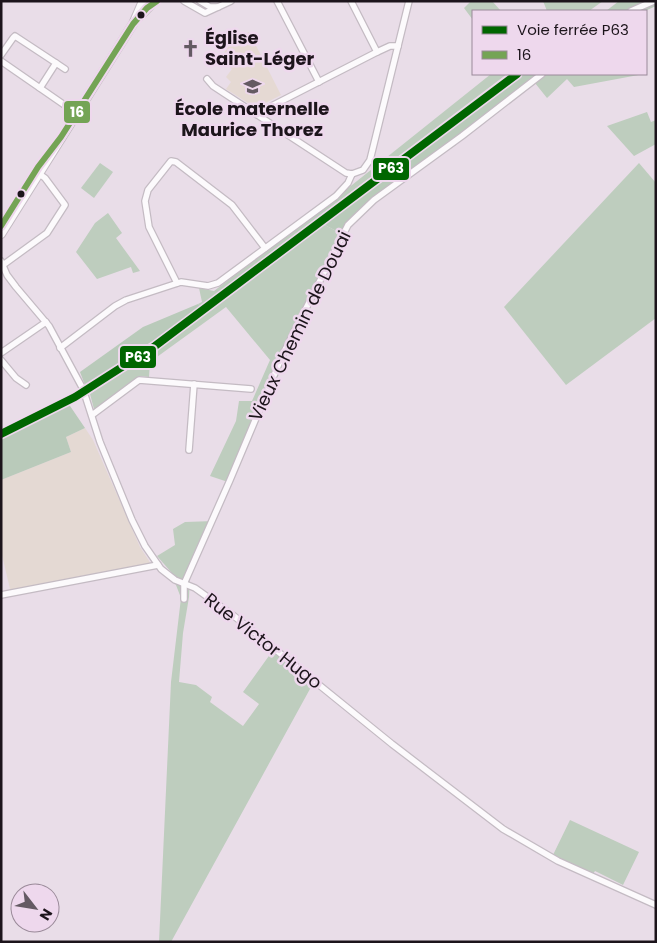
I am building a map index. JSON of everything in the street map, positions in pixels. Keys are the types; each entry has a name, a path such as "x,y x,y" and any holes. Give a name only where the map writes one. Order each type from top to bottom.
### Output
{"main road":[{"path":"133,24 143,1"},
{"path":"1,234 4,222 48,152 61,137 133,24 154,2"}],"street":[{"path":"184,1 205,13 231,1"},
{"path":"200,1 210,7 220,7"},
{"path":"277,1 319,82"},
{"path":"351,1 377,52"},
{"path":"207,79 213,86 346,172 352,174 363,170 370,160 409,1"},
{"path":"633,10 654,1"},
{"path":"1,55 16,36 65,69"},
{"path":"256,114 377,52 390,46 398,46"},
{"path":"1,62 76,113"},
{"path":"40,88 56,63"},
{"name":"Vieux Chemin de Douai","path":"184,599 184,584 286,348 348,225 374,200 462,136 541,75"},
{"path":"177,282 149,227 145,201 148,190 171,161 176,162 232,205 265,248"},
{"path":"2,263 47,233 64,206 64,202 45,178 37,172"},
{"path":"60,348 123,301 177,282 208,286 216,284 336,196 348,183 352,174"},
{"name":"Rue Victor Hugo","path":"2,263 16,287 46,322 84,391 100,442 142,542 158,565 168,575 198,590 234,616 392,744 499,826 558,861 656,905"},
{"path":"1,353 46,322"},
{"path":"1,360 16,378 26,385"},
{"path":"92,415 139,380 251,388"},
{"path":"189,450 194,384"},
{"path":"1,595 158,565"}],"shaded area":[{"path":"249,32 281,95 256,108 226,89 231,82 226,77 232,69 219,61 229,45 227,43"},
{"path":"85,428 93,440 140,547 151,564 11,593 1,551 1,480 71,452 66,437"}],"green space":[{"path":"471,1 492,1 500,10 472,10 472,19 464,8"},
{"path":"543,1 603,1 590,10 547,10"},
{"path":"619,1 656,1 656,6 647,10 607,10"},
{"path":"490,75 506,75 200,306 198,304 202,302 199,288 214,291 347,189"},
{"path":"523,75 546,75 535,83 532,79 455,140 456,145 389,191 358,215 344,235 323,224"},
{"path":"546,75 639,75 574,87 567,79 547,98 535,83"},
{"path":"647,112 651,122 656,120 656,144 634,156 607,126"},
{"path":"100,163 113,172 94,198 81,188"},
{"path":"639,163 656,183 656,318 566,385 504,307"},
{"path":"108,213 122,233 116,238 140,271 133,273 131,267 97,279 76,252 95,223"},
{"path":"323,224 344,235 298,330 231,483 210,476 236,421 239,401 252,401 270,360 226,307 150,362 149,377 140,376 101,407 94,409 90,394 190,324"},
{"path":"198,304 200,306 162,337 85,385 80,372 143,327"},
{"path":"68,403 85,428 66,437 71,452 1,480 1,437"},
{"path":"214,521 190,575 179,682 196,685 212,697 210,702 243,726 259,704 243,692 276,646 316,678 171,942 159,942 171,682 181,598 171,572 157,556 175,545 173,529 185,522"},
{"path":"570,820 639,852 623,885 595,871 593,874 553,855"}],"rail line":[{"name":"P63","path":"1,434 75,397 155,346 516,75"}],"transit line":[{"name":"16","path":"1,226 38,167 61,137 133,24 147,8 157,1"}],"place":[{"name":"Église Saint-Léger","path":"191,48"},
{"name":"École maternelle Maurice Thorez","path":"252,86"}]}
